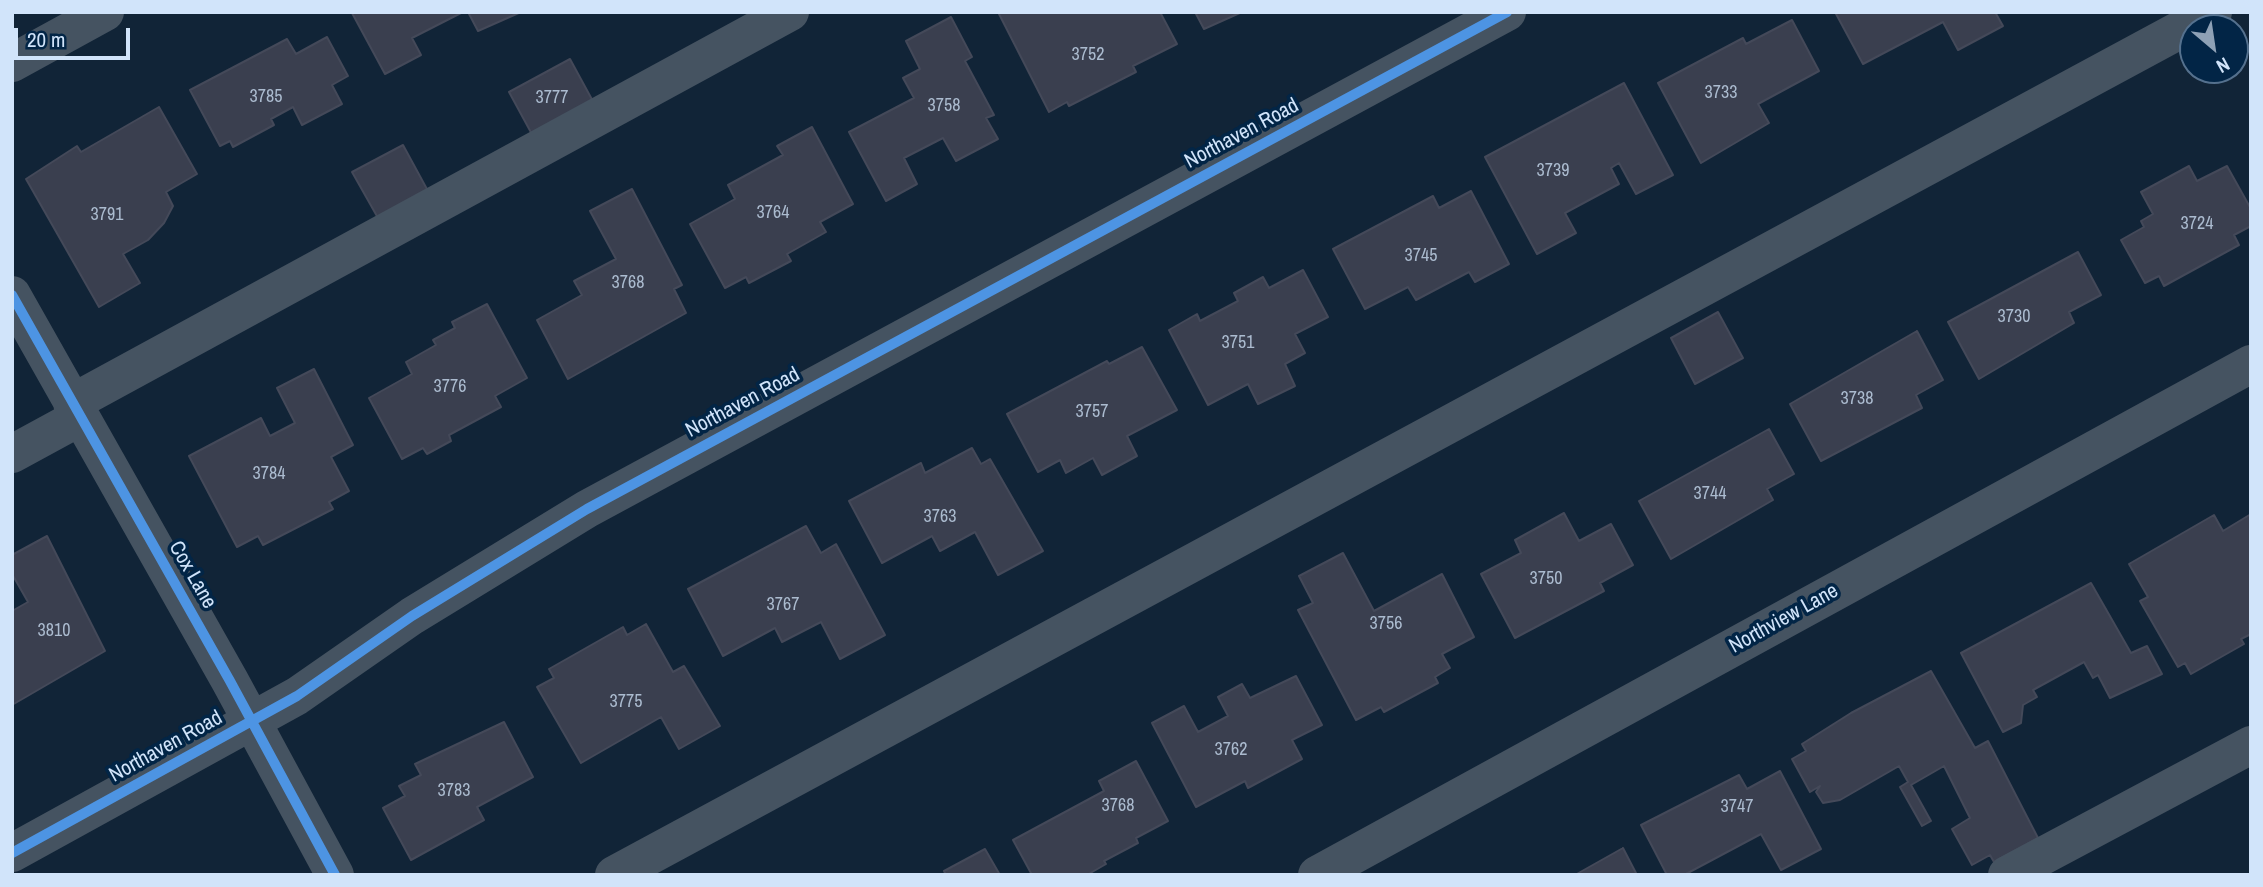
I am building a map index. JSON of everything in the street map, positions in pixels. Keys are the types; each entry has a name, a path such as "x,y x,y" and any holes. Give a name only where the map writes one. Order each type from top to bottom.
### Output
{"street":[{"path":"12,63 105,12"},
{"path":"12,454 76,410 790,12"},
{"name":"Northaven Road","path":"12,853 297,696 412,616 587,509 1507,12"},
{"path":"614,875 2213,12"},
{"name":"Cox Lane","path":"12,295 252,721 335,875"},
{"name":"Northview Lane","path":"1317,875 2251,364"},
{"path":"2007,875 2251,745"}],"building":[{"path":"463,12 412,38 421,55 385,74 352,13"},
{"path":"468,12 521,12 478,31"},
{"path":"998,12 1160,12 1177,44 1133,66 1136,72 1069,106 1067,102 1049,112"},
{"path":"1195,12 1242,12 1204,29"},
{"path":"1835,12 1995,12 2003,26 1958,50 1943,22 1863,64"},
{"path":"951,17 972,57 965,61 994,115 986,118 998,139 956,161 943,138 904,158 917,184 886,201 849,132 914,98 903,78 920,69 906,41"},
{"path":"1792,20 1819,71 1758,104 1769,123 1701,163 1658,83 1743,38 1746,44"},
{"path":"327,37 348,76 332,85 342,104 302,125 293,107 271,119 274,125 233,147 230,141 220,146 190,90 287,39 296,54"},
{"path":"570,59 595,105 534,138 509,92"},
{"path":"1624,83 1673,175 1636,194 1619,163 1611,168 1619,184 1565,213 1576,233 1537,254 1485,157"},
{"path":"159,107 197,174 166,192 173,206 164,223 148,240 123,254 140,283 99,307 26,179 77,146 81,152"},
{"path":"812,127 853,204 820,222 826,232 787,254 791,261 749,283 746,277 725,288 690,224 735,199 728,185 783,155 777,146"},
{"path":"403,145 428,191 378,218 352,172"},
{"path":"2189,166 2197,181 2227,166 2251,209 2251,226 2234,235 2239,245 2164,286 2159,276 2145,283 2121,240 2144,227 2141,221 2153,214 2141,192"},
{"path":"632,189 682,285 674,289 686,313 568,379 537,320 582,295 574,281 616,259 590,211"},
{"path":"1471,191 1509,264 1475,282 1469,272 1416,300 1408,287 1365,309 1333,249 1433,196 1439,208"},
{"path":"2078,252 2101,295 2069,312 2074,323 1979,379 1948,322"},
{"path":"1303,270 1328,317 1295,334 1305,353 1285,364 1295,386 1258,404 1248,384 1208,405 1169,330 1197,314 1200,321 1238,301 1234,293 1263,277 1269,288"},
{"path":"487,304 527,378 495,396 501,407 449,435 451,441 427,454 423,448 402,459 369,398 412,374 406,362 436,345 433,340 455,328 452,322"},
{"path":"1718,312 1743,358 1695,384 1671,338"},
{"path":"1917,331 1943,380 1916,395 1922,408 1821,461 1790,404"},
{"path":"1142,347 1177,410 1127,436 1137,456 1102,475 1093,458 1066,473 1060,460 1038,472 1007,414 1107,361 1109,364"},
{"path":"314,369 353,445 331,457 349,491 329,502 333,509 263,545 258,536 237,547 189,456 261,418 270,436 295,423 277,388"},
{"path":"1769,429 1794,474 1767,489 1773,500 1671,559 1639,501"},
{"path":"972,448 981,464 990,459 1043,551 998,575 975,532 940,551 932,536 882,563 849,501 921,463 925,473"},
{"path":"1564,513 1579,541 1611,524 1633,565 1600,583 1604,591 1515,638 1481,574 1521,553 1515,540"},
{"path":"2251,514 2251,634 2241,639 2244,644 2191,674 2185,663 2178,667 2140,601 2148,597 2129,564 2214,515 2223,531"},
{"path":"806,526 821,553 836,544 885,635 840,659 821,622 782,642 775,628 723,656 688,589"},
{"path":"47,536 105,651 12,705 12,611 28,602 12,574 12,555"},
{"path":"1343,553 1374,611 1442,574 1474,637 1442,654 1450,668 1435,677 1438,683 1384,712 1381,707 1356,720 1298,610 1313,603 1299,576"},
{"path":"2091,583 2131,653 2147,646 2162,674 2110,698 2098,675 2093,678 2084,662 2033,690 2037,697 2023,705 2021,723 2003,732 1961,653"},
{"path":"646,624 673,672 684,666 720,726 679,749 661,717 581,763 537,687 554,678 549,669 623,627 627,635"},
{"path":"1931,671 1975,748 1988,741 2038,838 1994,862 1990,855 1972,865 1952,829 1970,818 1944,766 1911,785 1931,821 1922,826 1900,787 1908,782 1899,766 1840,800 1823,803 1816,792 1820,786 1810,792 1792,759 1806,751 1802,744 1851,713"},
{"path":"1296,676 1322,725 1292,740 1302,759 1248,788 1245,781 1196,807 1152,723 1184,706 1198,732 1228,716 1218,697 1242,684 1250,698"},
{"path":"504,722 533,777 477,807 484,820 411,860 383,808 405,796 399,786 421,775 415,764"},
{"path":"1136,761 1168,821 1136,838 1138,843 1104,861 1106,864 1087,875 1032,875 1013,840 1104,791 1099,781"},
{"path":"1780,771 1821,849 1781,870 1761,834 1684,875 1667,875 1641,825 1739,775 1747,789"},
{"path":"1623,848 1637,875 1575,875"},
{"path":"985,849 1000,875 946,875 944,871"}],"cycle path":[{"path":"12,853 297,696 412,616 587,509 1507,12"},
{"path":"12,295 230,681 335,875"}]}
